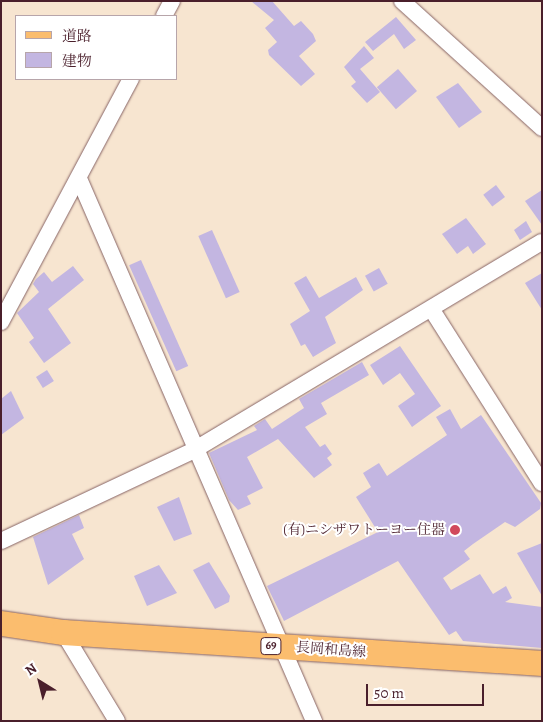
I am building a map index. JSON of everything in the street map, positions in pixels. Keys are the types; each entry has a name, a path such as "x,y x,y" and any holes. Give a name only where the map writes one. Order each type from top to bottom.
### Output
{"main road":[{"name":"長岡和島線","path":"1,623 63,632 542,663"}],"street":[{"path":"165,15 172,1"},
{"path":"402,1 542,128"},
{"path":"1,322 80,180 130,80"},
{"path":"80,180 194,450 279,646 314,721"},
{"path":"1,541 194,450 432,310 542,242"},
{"path":"432,310 542,483"},
{"path":"63,632 117,721"}],"building":[{"path":"251,1 272,1 294,26 301,21 313,34 316,41 299,56 315,74 301,86 269,55 268,50 277,42 265,28 274,20"},
{"path":"396,17 416,40 404,49 394,34 373,51 365,42"},
{"path":"364,46 374,58 360,69 380,92 367,103 351,86 356,82 344,67"},
{"path":"398,69 417,91 396,109 377,87"},
{"path":"458,83 482,112 459,128 436,97"},
{"path":"496,185 505,197 492,207 483,195"},
{"path":"542,190 542,225 525,201"},
{"path":"466,218 486,244 473,254 468,246 457,254 442,234"},
{"path":"526,221 532,232 520,240 514,230"},
{"path":"212,230 240,292 226,298 198,236"},
{"path":"141,260 188,366 176,371 129,265"},
{"path":"73,266 84,280 48,309 71,343 44,363 29,342 34,338 17,313 39,292 33,284 44,272 52,282"},
{"path":"379,268 388,284 374,292 365,276"},
{"path":"542,273 542,310 525,283"},
{"path":"306,276 319,298 356,277 363,290 325,317 336,343 313,357 305,344 301,346 290,324 310,311 294,283"},
{"path":"400,346 441,406 412,427 398,406 415,394 400,373 383,385 370,365"},
{"path":"362,362 369,375 321,403 327,414 305,427 320,447 325,444 332,454 327,458 332,465 314,478 278,439 247,457 263,488 247,496 251,504 238,510 229,500 209,453 257,430 254,426 265,419 272,429 304,408 299,399"},
{"path":"47,370 54,381 43,388 36,377"},
{"path":"11,391 24,418 1,435 1,399"},
{"name":"(有)ニシザワトーヨー住器","path":"450,409 461,429 481,415 541,503 540,509 515,527 505,522 473,544 464,551 470,559 443,578 451,590 480,574 493,594 506,586 512,598 505,602 542,607 542,648 463,641 456,631 449,635 398,561 284,621 267,586 378,532 356,497 371,487 363,473 379,463 387,476 447,435 436,417"},
{"path":"179,497 192,534 174,541 157,507"},
{"path":"79,515 84,528 72,534 84,559 48,585 33,537"},
{"path":"542,543 542,596 517,553"},
{"path":"209,562 230,596 229,602 215,609 193,570"},
{"path":"159,565 177,593 147,606 134,576"}],"place":[{"name":"(有)ニシザワトーヨー住器","path":"455,530"}]}
